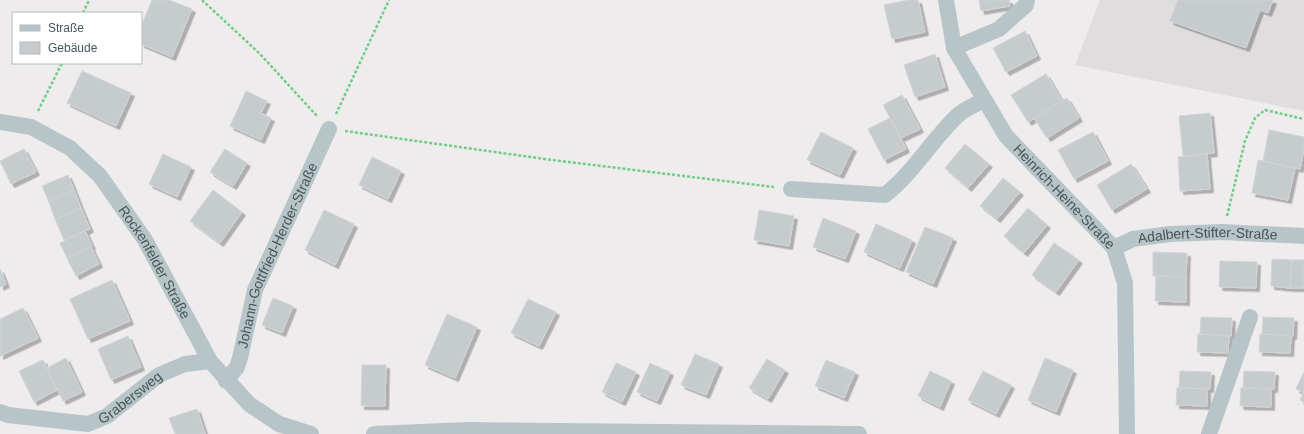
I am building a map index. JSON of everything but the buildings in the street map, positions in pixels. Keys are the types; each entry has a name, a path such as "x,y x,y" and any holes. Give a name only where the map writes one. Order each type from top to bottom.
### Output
{"street":[{"name":"Heinrich-Heine-Straße","path":"946,0 954,48 1006,136 1114,248 1125,284 1127,434"},
{"path":"954,48 998,29 1026,5 1028,0"},
{"path":"791,189 885,195 902,181 958,115 984,100"},
{"name":"Rockenfelder Straße","path":"0,122 31,127 70,148 100,176 145,240 210,361 226,381 276,429 311,434"},
{"name":"Johann-Gottfried-Herder-Straße","path":"226,381 237,367 240,358 255,290 329,129"},
{"name":"Adalbert-Stifter-Straße","path":"1114,248 1133,239 1170,234 1223,232 1304,236"},
{"path":"1209,434 1250,317"},
{"name":"Grabersweg","path":"0,412 8,415 88,424 106,416 159,375 185,364 210,361"},
{"path":"374,434 467,432 858,434"}],"path":[{"path":"83,12 89,0"},
{"path":"202,0 260,54 329,129 560,161 791,189"},
{"path":"329,129 389,0"},
{"path":"31,127 62,64"},
{"path":"1223,232 1245,142 1255,118 1265,110 1304,119"}],"shaded area":[{"path":"1100,0 1304,0 1304,111 1075,65"}]}
